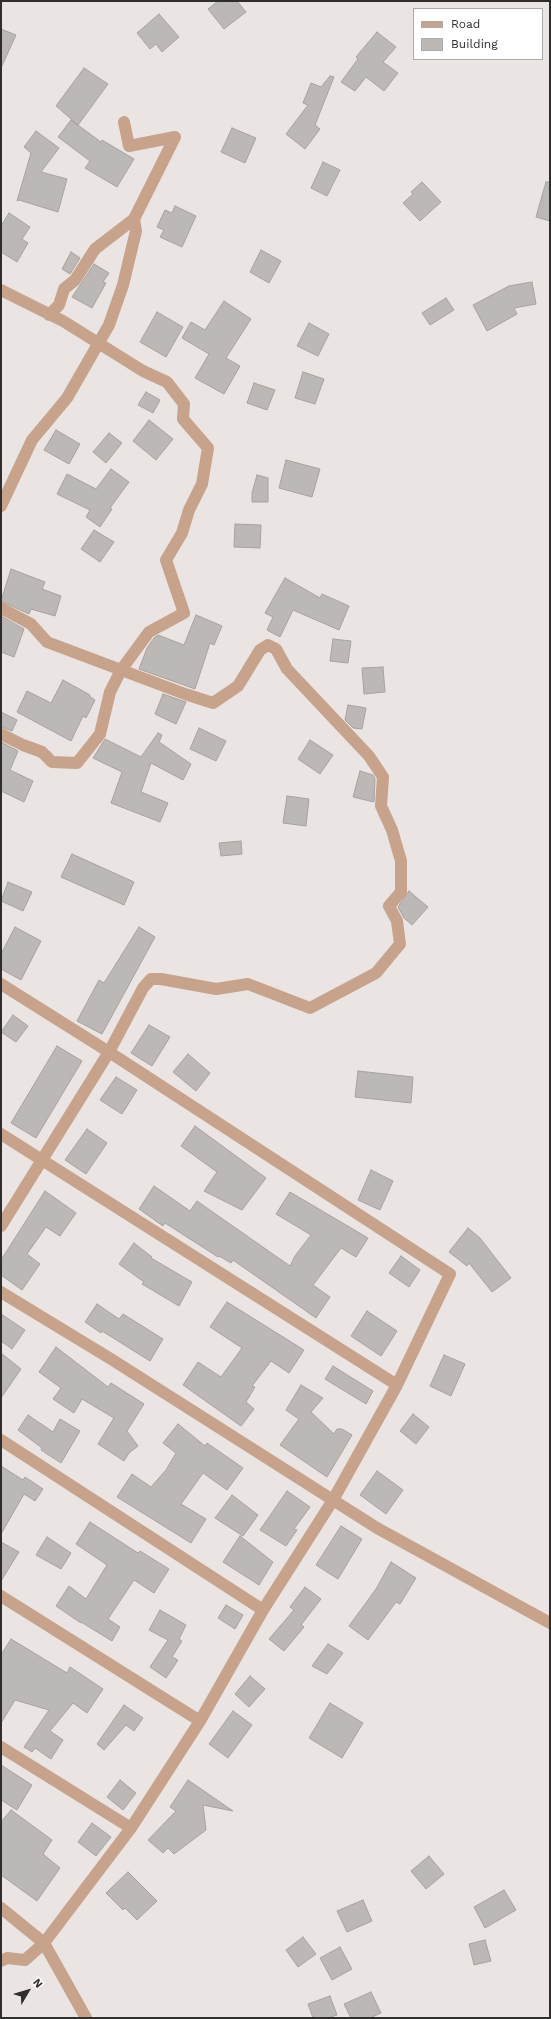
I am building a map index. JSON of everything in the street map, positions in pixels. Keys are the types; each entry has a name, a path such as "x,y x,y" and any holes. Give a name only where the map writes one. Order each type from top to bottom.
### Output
{"street":[{"path":"49,315 59,305 64,289 75,280 95,249 134,219 175,137 129,146 124,122"},
{"path":"1,506 32,440 67,398 109,325 123,285 136,231 134,219"},
{"path":"1,290 99,342 114,354 143,371 167,382 184,404 183,419 208,448 202,484 189,510 182,533 166,560 184,613 149,632 121,670 110,692 100,734 77,763 52,762 42,752 23,745 1,734"},
{"path":"1,608 32,624 47,642 185,694 213,703 238,686 260,650 268,646 276,649 287,669 369,756 383,777 381,806 392,830 400,861 400,892 390,906 397,921 400,944 376,973 310,1008 248,984 216,989 161,979 152,979 143,988 109,1052 1,1226"},
{"path":"1,984 109,1052 450,1274 397,1385 332,1500 263,1610 200,1721 130,1828 44,1943 25,1960 7,1958 1,1960"},
{"path":"1,1134 397,1385"},
{"path":"1,1292 118,1363 377,1528 550,1623"},
{"path":"1,1440 263,1610"},
{"path":"1,1596 200,1721"},
{"path":"1,1747 130,1828"},
{"path":"1,1908 44,1943 86,2018"}],"building":[{"path":"218,1 237,1 246,12 224,29 208,9"},
{"path":"159,14 179,37 162,52 156,44 150,49 137,33"},
{"path":"1,29 16,35 1,68"},
{"path":"377,32 396,47 383,62 398,73 384,91 366,77 355,91 341,82 358,59 356,57"},
{"path":"84,68 108,84 78,125 56,106"},
{"path":"330,76 334,77 315,125 320,129 305,149 286,134 308,105 303,103 311,83 321,87"},
{"path":"71,120 101,142 102,140 134,159 117,187 85,168 90,161 58,137"},
{"path":"232,128 256,138 245,163 221,152"},
{"path":"36,131 59,148 41,172 67,179 58,212 19,200 17,201 31,153 24,147"},
{"path":"323,162 340,170 327,196 311,188"},
{"path":"422,182 441,202 420,221 403,203 413,194 411,192"},
{"path":"546,182 550,182 550,221 536,217"},
{"path":"175,206 196,216 182,247 160,237 164,230 157,227 165,210 172,213"},
{"path":"9,213 30,227 22,239 28,243 17,262 1,252 1,226"},
{"path":"261,250 281,261 269,283 250,272"},
{"path":"71,252 80,258 70,274 62,269"},
{"path":"94,264 109,273 103,282 106,283 92,308 72,297"},
{"path":"532,282 536,304 514,308 517,314 487,331 473,305 509,286"},
{"path":"446,298 454,310 430,325 422,313"},
{"path":"224,301 251,319 226,358 240,366 224,394 195,378 209,354 182,338 191,322 205,330"},
{"path":"157,312 183,327 166,357 140,342"},
{"path":"309,323 329,334 318,356 297,346"},
{"path":"303,372 324,379 315,404 295,398"},
{"path":"254,383 275,390 267,410 247,403"},
{"path":"146,392 160,400 153,413 138,405"},
{"path":"149,420 173,439 156,460 133,441"},
{"path":"56,430 80,444 69,464 44,450"},
{"path":"109,433 122,443 106,463 93,452"},
{"path":"286,460 320,469 312,497 279,488"},
{"path":"111,469 129,482 110,508 112,509 100,527 86,517 90,510 57,494 67,474 96,489"},
{"path":"257,475 268,478 268,502 252,502 252,493"},
{"path":"235,524 261,525 260,548 234,547"},
{"path":"94,530 114,542 100,562 81,549"},
{"path":"11,569 45,582 42,589 61,596 55,616 31,609 29,614 1,601"},
{"path":"285,578 320,598 322,594 349,606 339,630 293,610 280,637 267,630 273,617 265,613"},
{"path":"196,615 222,626 214,645 210,643 195,689 139,669 147,648 158,635 184,645"},
{"path":"1,616 24,629 14,657 1,652"},
{"path":"333,639 351,641 348,663 330,661"},
{"path":"383,667 385,692 364,694 362,668"},
{"path":"63,680 90,695 89,696 95,700 86,718 83,716 71,741 17,712 27,691 51,703"},
{"path":"163,694 186,702 176,724 155,714"},
{"path":"348,705 366,708 362,729 353,728 345,720"},
{"path":"1,712 17,720 12,731 1,727"},
{"path":"199,728 226,741 216,761 190,749"},
{"path":"158,733 162,735 159,742 191,764 183,780 151,763 141,792 168,803 160,822 111,803 122,772 93,758 105,739 141,757"},
{"path":"310,740 333,755 320,774 298,759"},
{"path":"1,742 18,751 10,770 33,781 24,802 1,791"},
{"path":"360,771 373,775 375,779 374,802 353,797"},
{"path":"287,796 309,799 306,826 283,823"},
{"path":"241,841 242,854 221,856 219,843"},
{"path":"72,854 134,882 124,905 61,877"},
{"path":"8,882 32,892 23,911 1,901"},
{"path":"409,891 428,907 412,925 404,918 398,907"},
{"path":"15,927 41,941 21,980 1,969 1,954"},
{"path":"139,927 155,937 102,1034 77,1021 99,980 104,983"},
{"path":"13,1015 28,1026 16,1042 1,1032"},
{"path":"149,1025 170,1037 152,1066 131,1053"},
{"path":"57,1046 82,1061 36,1138 11,1123"},
{"path":"188,1054 210,1073 196,1091 173,1072"},
{"path":"358,1071 413,1077 411,1103 355,1097"},
{"path":"116,1077 137,1090 122,1114 100,1100"},
{"path":"195,1126 266,1178 242,1210 204,1191 217,1172 181,1146"},
{"path":"87,1129 107,1143 86,1174 65,1160"},
{"path":"371,1170 393,1181 380,1210 358,1200"},
{"path":"154,1186 190,1211 197,1201 290,1266 295,1256 311,1235 276,1214 290,1192 368,1238 356,1257 341,1248 313,1285 330,1297 316,1318 233,1260 231,1263 219,1256 218,1257 165,1223 163,1226 139,1209"},
{"path":"45,1191 76,1213 60,1236 46,1227 27,1254 40,1264 22,1290 1,1275 1,1260"},
{"path":"468,1228 480,1238 511,1278 492,1292 469,1263 467,1266 449,1252"},
{"path":"134,1243 152,1257 151,1258 192,1282 179,1306 142,1284 144,1282 119,1264"},
{"path":"401,1256 420,1270 409,1287 389,1273"},
{"path":"227,1302 304,1350 289,1373 271,1361 252,1386 255,1387 246,1402 254,1409 241,1426 183,1385 198,1362 221,1377 242,1348 210,1327"},
{"path":"97,1304 119,1319 123,1314 163,1339 150,1361 102,1331 101,1333 85,1322"},
{"path":"367,1311 397,1331 381,1356 351,1336"},
{"path":"1,1314 25,1330 12,1349 1,1341"},
{"path":"56,1347 108,1387 111,1383 144,1404 127,1431 138,1446 129,1453 124,1461 98,1444 114,1418 82,1399 74,1413 53,1399 61,1388 39,1372"},
{"path":"1,1353 21,1369 1,1398"},
{"path":"444,1355 465,1364 451,1396 430,1386"},
{"path":"333,1366 373,1391 366,1404 325,1379"},
{"path":"301,1385 323,1398 311,1412 334,1434 337,1429 342,1429 352,1435 327,1477 280,1445 299,1419 286,1410"},
{"path":"413,1414 429,1427 416,1444 400,1431"},
{"path":"28,1415 53,1432 60,1419 80,1431 61,1463 41,1450 42,1448 18,1430"},
{"path":"178,1424 205,1446 207,1443 243,1468 227,1490 203,1473 181,1504 206,1519 191,1543 117,1497 132,1474 151,1487 166,1470 176,1453 163,1443"},
{"path":"1,1466 23,1480 25,1477 43,1489 35,1501 24,1494 1,1534"},
{"path":"377,1471 403,1490 386,1514 360,1495"},
{"path":"287,1491 310,1507 294,1529 297,1530 286,1546 260,1530"},
{"path":"232,1495 258,1515 243,1536 215,1518"},
{"path":"90,1522 138,1553 140,1551 169,1569 154,1593 134,1580 108,1619 120,1627 112,1641 56,1606 69,1586 86,1599 107,1565 76,1544"},
{"path":"341,1526 362,1539 338,1579 316,1565"},
{"path":"240,1536 273,1562 259,1585 223,1562"},
{"path":"47,1537 71,1553 61,1569 36,1555"},
{"path":"1,1542 19,1552 1,1581"},
{"path":"391,1562 416,1578 400,1604 396,1602 368,1640 349,1626 376,1589"},
{"path":"305,1587 321,1599 301,1625 304,1627 284,1651 269,1639 294,1610 290,1607"},
{"path":"226,1605 243,1615 235,1629 218,1618"},
{"path":"160,1610 186,1625 179,1639 182,1641 172,1657 178,1660 166,1678 150,1667 168,1640 149,1630"},
{"path":"11,1639 67,1673 70,1667 103,1689 87,1713 73,1703 50,1731 63,1740 51,1759 35,1748 32,1752 24,1747 49,1710 15,1700 1,1723 1,1655"},
{"path":"328,1644 343,1653 327,1674 312,1666"},
{"path":"250,1676 265,1689 249,1707 235,1694"},
{"path":"330,1703 363,1723 342,1758 309,1738"},
{"path":"124,1705 143,1718 134,1731 126,1725 104,1750 97,1744"},
{"path":"233,1711 252,1725 228,1758 209,1744"},
{"path":"1,1765 32,1785 17,1810 1,1800"},
{"path":"120,1780 136,1793 123,1810 107,1797"},
{"path":"188,1780 233,1811 203,1805 206,1830 174,1854 168,1848 163,1853 148,1840 176,1811 170,1807"},
{"path":"11,1810 52,1840 43,1854 60,1868 37,1901 1,1875 1,1822"},
{"path":"92,1823 111,1837 96,1856 78,1842"},
{"path":"429,1856 444,1874 426,1889 411,1871"},
{"path":"128,1872 157,1901 137,1920 125,1908 123,1910 106,1893"},
{"path":"504,1890 516,1910 485,1928 474,1907"},
{"path":"363,1900 372,1921 347,1932 337,1911"},
{"path":"303,1937 316,1954 298,1967 286,1950"},
{"path":"485,1940 491,1961 474,1965 469,1944"},
{"path":"340,1947 352,1969 332,1980 320,1958"},
{"path":"371,1992 381,2013 370,2018 351,2018 344,2004"},
{"path":"330,1996 337,2015 328,2018 313,2018 308,2004"}]}
